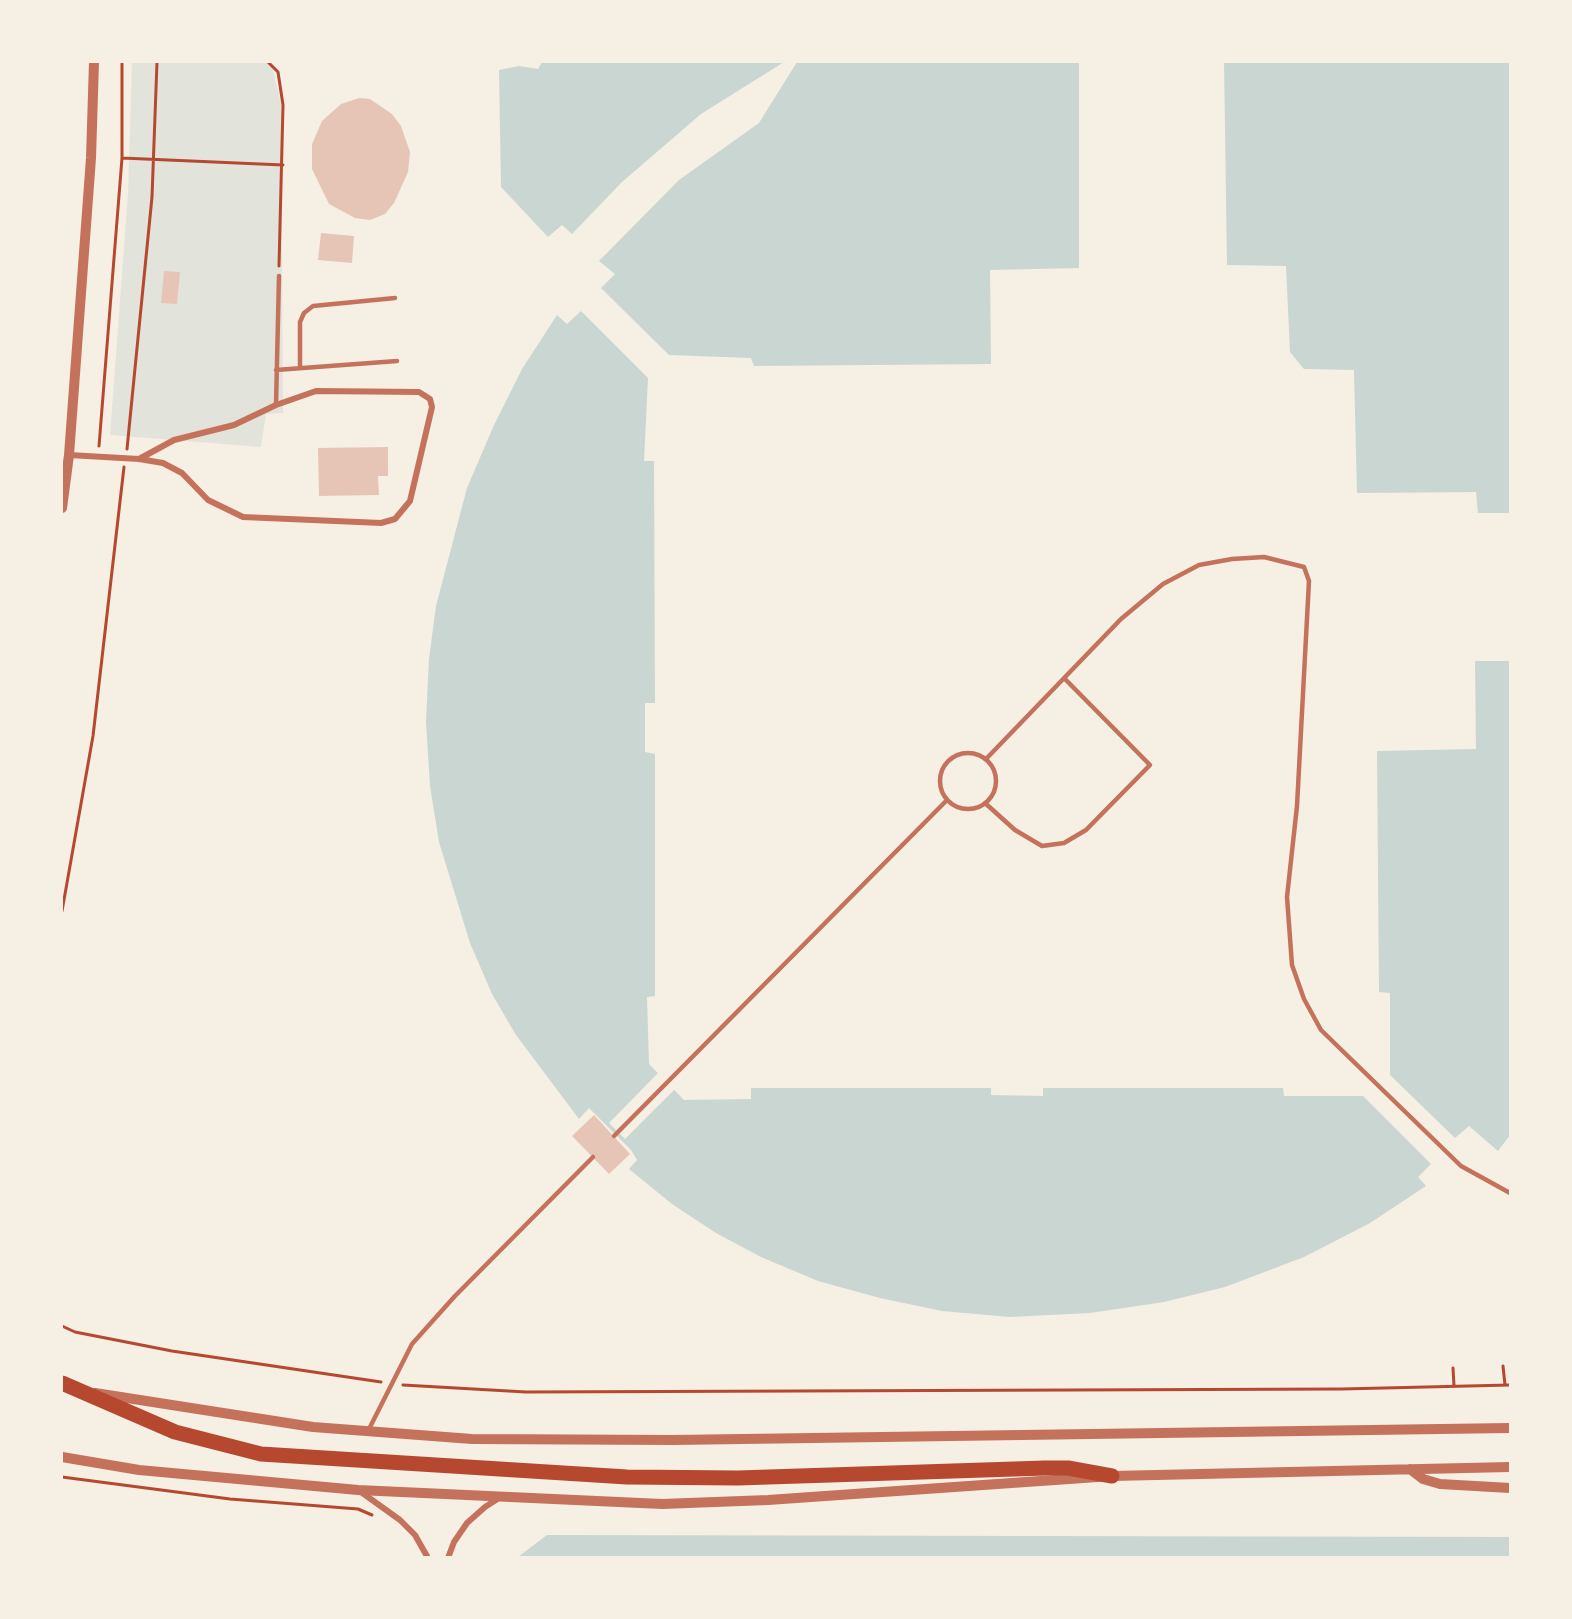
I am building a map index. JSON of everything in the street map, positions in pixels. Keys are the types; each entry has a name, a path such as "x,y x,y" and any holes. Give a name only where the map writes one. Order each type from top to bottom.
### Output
{"main road":[{"path":"62,1385 175,1432 261,1454 627,1477 738,1478 1045,1468 1088,1470 1112,1476"}],"street":[{"path":"62,508 69,455 91,158 94,62"},
{"path":"69,455 139,459 163,464 182,473 208,500 243,517 381,523 396,519 410,501 431,414 430,399 419,392 316,391 276,405 234,425 174,440 139,459"},
{"path":"62,1385 313,1427 472,1439 673,1440 1510,1428"},
{"path":"62,1457 166,1474 358,1490 607,1503 717,1503 1112,1476 1510,1467"},
{"path":"1410,1469 1423,1479 1440,1484 1510,1488"},
{"path":"358,1490 400,1520 415,1535 428,1557"},
{"path":"448,1557 454,1542 467,1523 485,1507 500,1498"}],"lane":[{"path":"276,405 279,276"},
{"path":"300,368 300,322 304,313 313,306 395,298"},
{"path":"276,370 396,361"},
{"path":"986,759 1121,619 1163,584 1199,565 1264,557 1304,567 1309,581 1297,806 1287,897 1292,965 1304,999 1321,1030 1461,1166 1510,1193"},
{"path":"985,803 1015,831 1042,846 1064,843 1086,830 1150,765 1064,678"},
{"path":"963,753 972,753 986,759 994,770 996,779 995,788 985,803 968,809 947,800 940,789 939,780 946,762 963,753"},
{"path":"614,1136 947,800"},
{"path":"368,1431 412,1344 593,1157"}],"path":[{"path":"98,456 122,158 122,62"},
{"path":"62,911 93,736 125,458 154,161 157,62"},
{"path":"268,62 278,72 283,105 279,276"},
{"path":"122,158 283,165"},
{"path":"62,1326 75,1332 172,1351 393,1384 526,1392 1342,1389 1510,1384"},
{"path":"1503,1366 1505,1385"},
{"path":"1453,1368 1454,1386"},
{"path":"62,1477 230,1499 358,1509 376,1517"}],"shaded area":[{"path":"132,62 271,62 281,104 283,413 266,414 261,447 110,435 128,193"},
{"path":"542,62 784,62 701,114 622,182 572,234 562,225 548,237 501,187 499,70 519,66 538,69"},
{"path":"797,62 1079,62 1079,268 990,270 991,364 754,366 751,358 669,355 601,288 615,274 599,261 679,180 759,123"},
{"path":"1224,62 1510,62 1510,513 1478,513 1476,492 1357,493 1354,370 1304,369 1290,352 1286,266 1227,265"},
{"path":"581,311 648,378 644,461 654,461 655,703 645,703 645,752 655,754 655,996 647,997 649,1064 684,1100 751,1099 751,1088 991,1088 991,1095 1043,1096 1043,1088 1283,1088 1284,1096 1363,1096 1431,1164 1418,1177 1426,1186 1370,1223 1304,1257 1225,1287 1164,1302 1090,1313 1010,1317 942,1311 880,1298 818,1281 761,1257 716,1233 672,1204 629,1169 637,1160 631,1150 589,1108 579,1119 516,1035 492,994 470,943 439,842 430,786 426,722 429,659 436,606 467,488 494,425 522,369 557,315 567,324"},
{"path":"1475,661 1510,661 1510,1135 1498,1151 1469,1126 1455,1138 1390,1075 1390,993 1379,992 1377,751 1476,749"},
{"path":"547,1535 1510,1537 1510,1557 518,1557"}],"pier":[{"path":"660,1071 676,1088 625,1139 609,1123"}],"building":[{"path":"359,98 370,99 392,114 401,126 410,152 408,172 394,203 385,214 370,220 355,218 329,204 312,169 312,144 322,121 341,104"},
{"path":"321,233 354,236 352,263 318,260"},
{"path":"164,271 180,272 177,304 161,303"},
{"path":"388,447 388,476 378,476 379,495 319,496 318,448"},
{"path":"594,1115 630,1154 609,1174 572,1136"}]}
